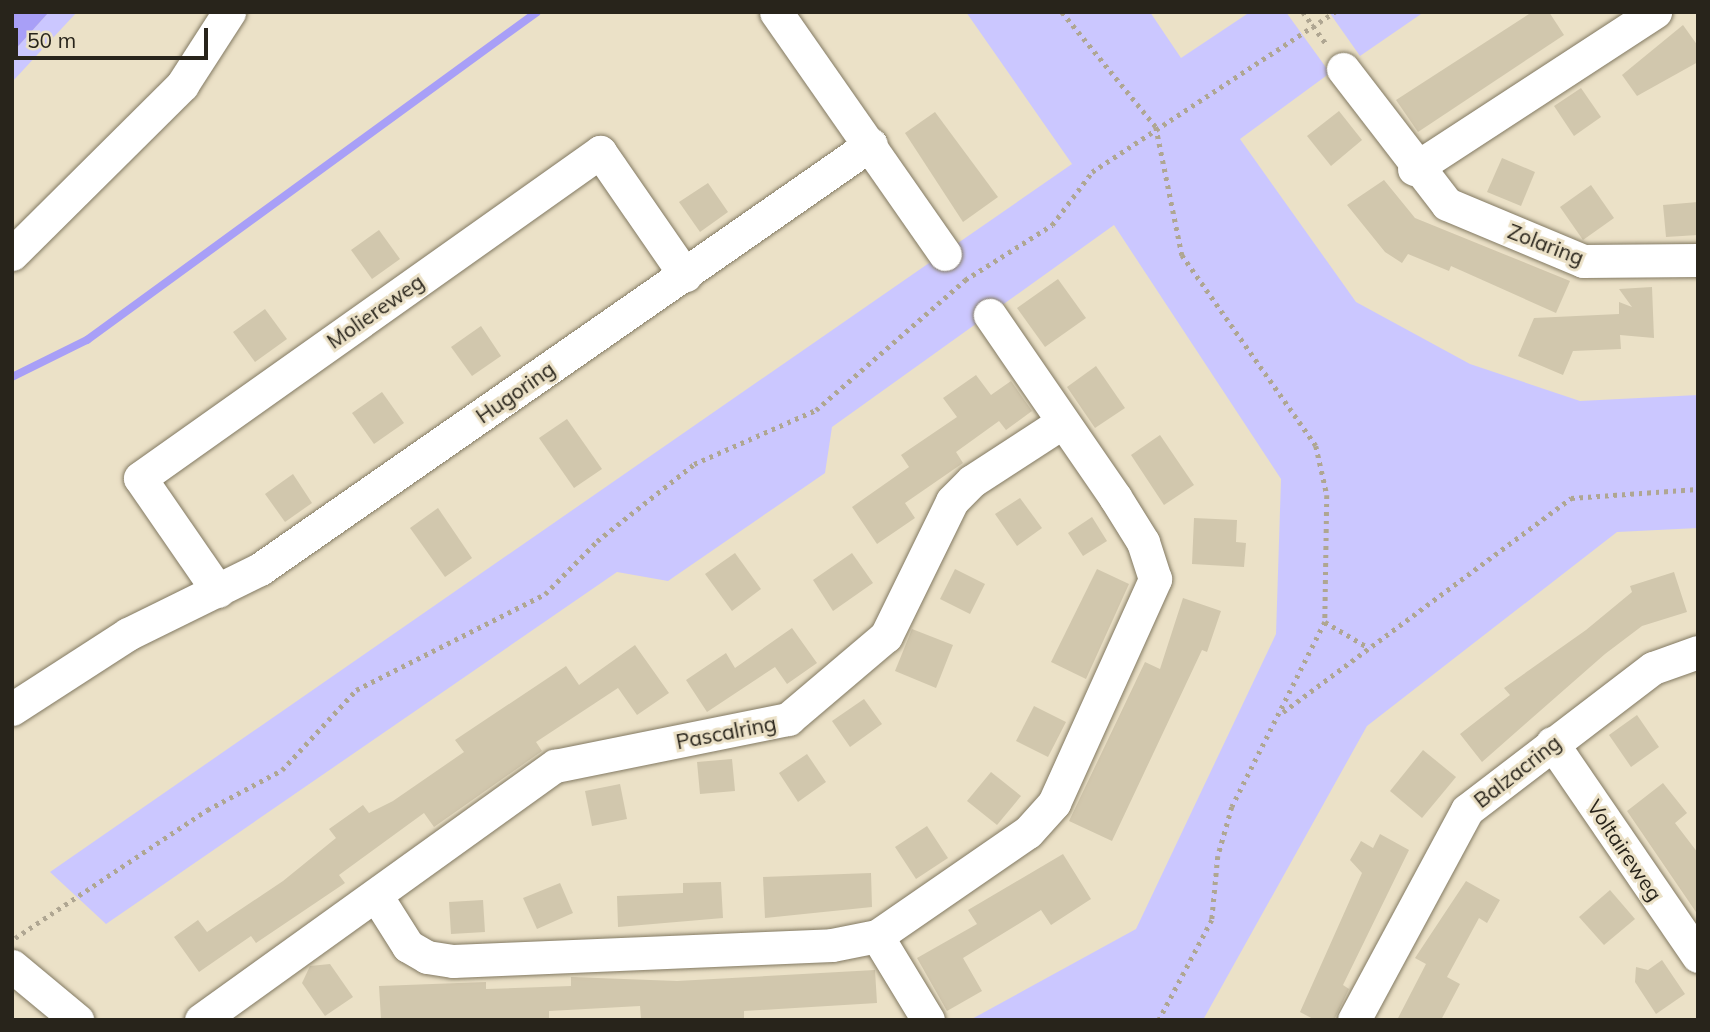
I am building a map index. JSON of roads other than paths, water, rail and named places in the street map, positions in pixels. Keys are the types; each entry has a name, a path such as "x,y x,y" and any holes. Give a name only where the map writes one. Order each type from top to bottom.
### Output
{"street":[{"path":"12,254 182,85 229,12"},
{"path":"776,12 871,144 945,254"},
{"path":"1414,169 1655,12"},
{"name":"Zolaring","path":"1343,69 1414,169 1447,204 1583,261 1698,260"},
{"name":"Hugoring","path":"12,709 128,634 260,569 871,144"},
{"name":"Moliereweg","path":"218,591 140,478 600,152 685,275"},
{"path":"377,897 408,946 427,957 453,961 832,945 877,936 1003,855 1054,803 1147,607 1155,579 1143,542 990,315"},
{"name":"Pascalring","path":"201,1020 377,897 555,766 788,719 886,636 951,501 971,481 1063,422"},
{"name":"Balzacring","path":"1354,1020 1466,810 1653,668 1698,652"},
{"name":"Voltaireweg","path":"1552,743 1698,956"},
{"path":"877,936 928,1020"},
{"path":"12,966 78,1020"}],"waterway":[{"path":"12,377 87,340 537,12"}]}
